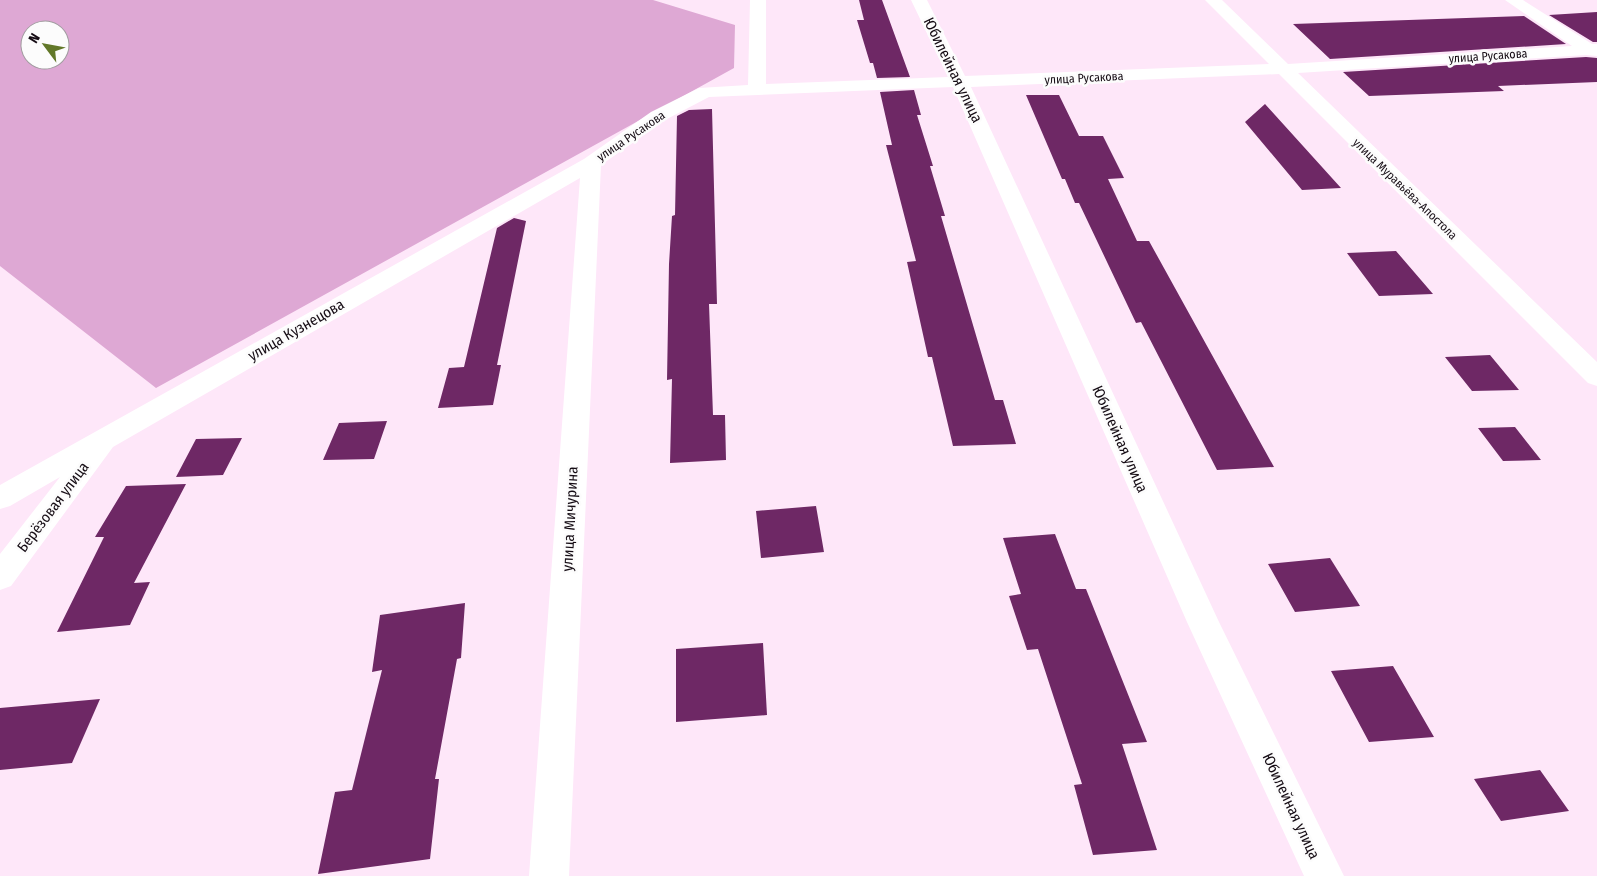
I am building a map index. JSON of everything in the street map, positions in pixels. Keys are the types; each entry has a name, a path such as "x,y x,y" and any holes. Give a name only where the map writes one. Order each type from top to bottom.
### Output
{"street":[{"path":"757,89 758,0"},
{"name":"Юбилейная улица","path":"919,0 960,83 1203,622 1324,876"},
{"name":"улица Муравьёва-Апостола","path":"1213,0 1597,377"},
{"path":"1512,0 1594,51"},
{"name":"улица Русакова","path":"591,163 658,116 705,92 1283,69 1594,51"},
{"name":"улица Кузнецова","path":"0,498 591,163"},
{"name":"улица Мичурина","path":"548,876 591,163"},
{"name":"Берёзовая улица","path":"0,577 106,438"}],"shaded area":[{"path":"0,0 653,0 735,25 734,68 156,388 0,266"}],"building":[{"path":"859,0 882,0 910,77 877,78 873,63 870,63 857,20 864,20"},
{"path":"1597,12 1597,42 1593,42 1549,15"},
{"path":"1524,16 1566,44 1330,59 1293,24"},
{"path":"1586,57 1597,58 1597,82 1498,86 1504,91 1369,96 1343,72"},
{"path":"914,90 921,115 917,115 933,166 930,166 945,216 941,216 995,400 1003,400 1016,444 953,446 932,357 928,357 907,262 916,261 886,145 892,145 880,92"},
{"path":"1026,95 1059,95 1079,136 1103,136 1124,178 1108,179 1137,241 1149,241 1274,467 1217,470 1141,322 1136,323 1079,203 1075,203 1065,179 1062,179"},
{"path":"1265,104 1341,188 1302,190 1245,122"},
{"path":"712,109 717,304 709,304 713,415 725,415 726,460 670,463 672,379 667,380 669,264 672,216 675,215 677,116 689,110"},
{"path":"514,218 526,221 497,365 501,365 493,405 438,408 449,368 464,367 497,228"},
{"path":"1396,251 1433,294 1379,296 1347,253"},
{"path":"1490,355 1519,390 1472,391 1445,357"},
{"path":"387,421 374,459 323,460 339,423"},
{"path":"1515,427 1541,460 1503,461 1478,428"},
{"path":"242,438 223,475 176,477 196,439"},
{"path":"186,484 134,583 150,582 130,625 57,632 104,537 95,537 126,486"},
{"path":"816,506 824,552 761,558 756,511"},
{"path":"1055,534 1076,589 1086,589 1147,742 1122,744 1157,850 1093,855 1074,785 1082,784 1038,649 1027,650 1009,596 1021,594 1003,538"},
{"path":"1330,558 1360,606 1295,612 1268,564"},
{"path":"465,603 461,658 457,659 435,779 439,779 430,859 318,874 335,792 352,790 382,670 372,672 380,615"},
{"path":"763,643 767,715 676,722 676,649"},
{"path":"1393,666 1434,737 1369,742 1331,671"},
{"path":"100,699 72,763 0,770 0,708"},
{"path":"1540,770 1569,811 1501,821 1474,779"}]}
